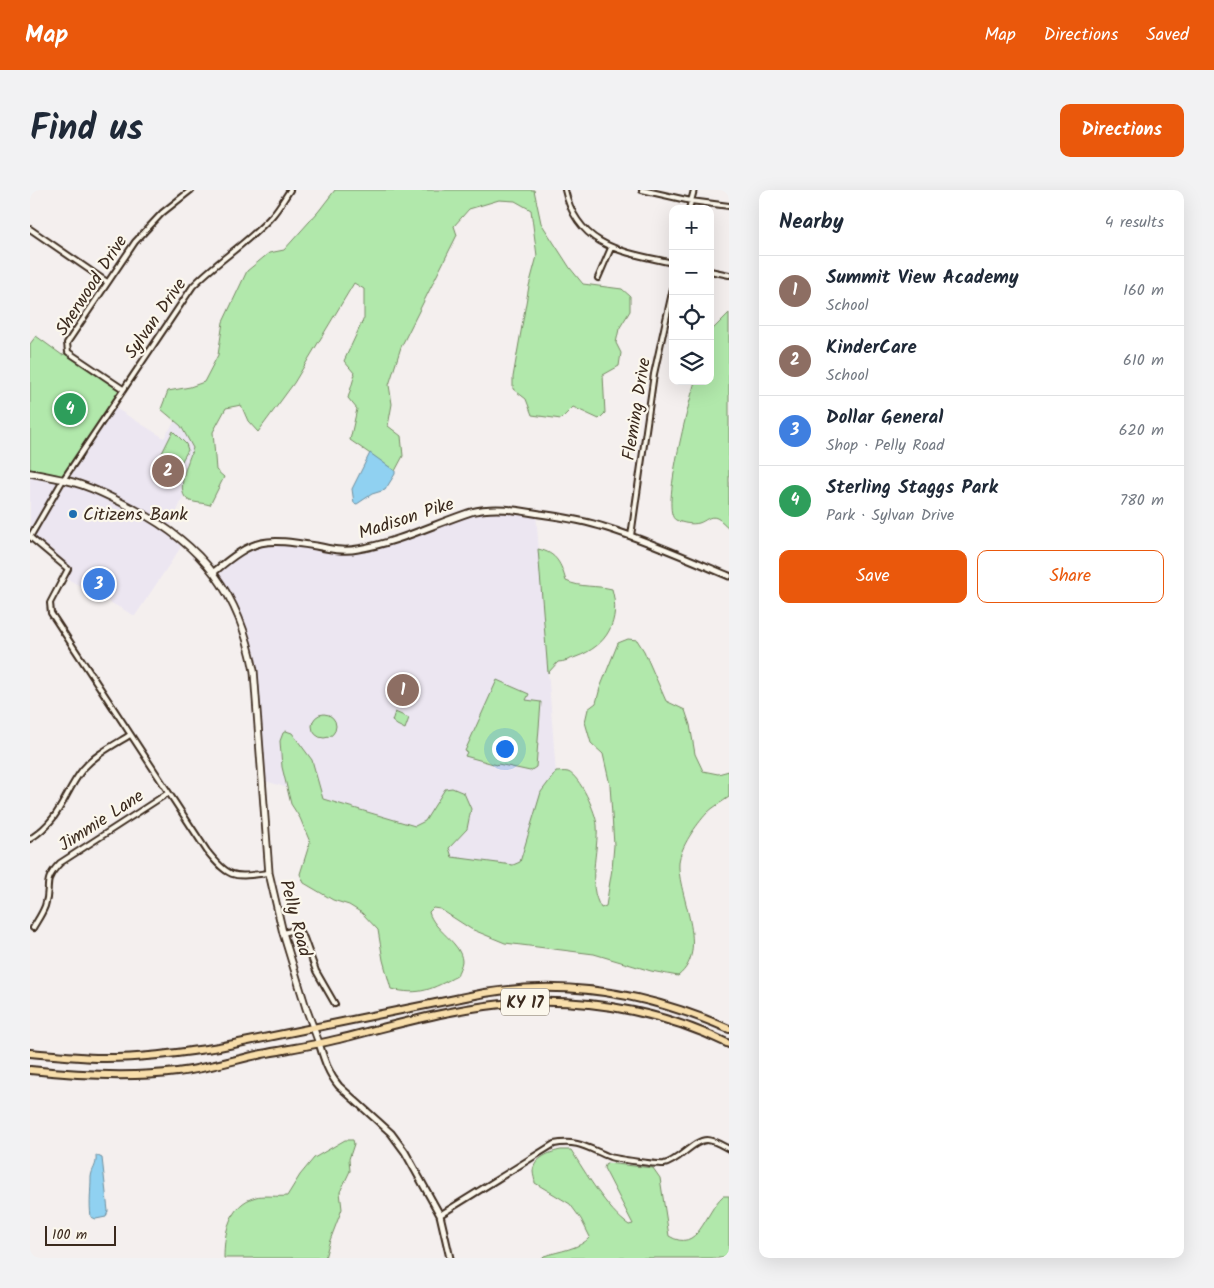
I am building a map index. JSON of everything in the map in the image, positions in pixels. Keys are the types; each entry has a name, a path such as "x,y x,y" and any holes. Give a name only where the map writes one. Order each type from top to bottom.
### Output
{"main road":[{"path":"30,472 80,484 152,519 185,541 214,572 237,612 252,658 258,708 269,873"},
{"name":"Pelly Road","path":"269,873 283,933 319,1043"},
{"name":"KY 17","path":"30,1053 96,1058 140,1057 220,1048 485,993 504,990 551,988 598,991 640,998 683,1011 729,1029"},
{"name":"KY 17","path":"30,1070 102,1075 177,1072 319,1043 460,1010 498,1005 554,1002 607,1006 649,1015 682,1025 729,1044"}],"street":[{"name":"Sherwood Drive","path":"123,389 68,352 66,347 69,338 135,242 162,213 191,190"},
{"name":"Sylvan Drive","path":"30,537 63,480 193,286 259,228 272,215 290,190"},
{"path":"565,190 571,209 583,227 601,242 611,248 669,262"},
{"path":"642,190 691,201 729,206"},
{"path":"690,205 694,190"},
{"path":"30,229 107,282"},
{"path":"598,278 611,248"},
{"path":"714,272 729,275"},
{"name":"Fleming Drive","path":"631,536 654,374 671,295"},
{"name":"Madison Pike","path":"214,572 229,559 256,543 277,540 332,549 355,550 374,546 483,509 505,509 591,523 631,536 729,576"},
{"name":"Pelly Road","path":"30,537 68,569 50,602 51,612 207,851 219,866 229,874 242,876 269,873"},
{"path":"30,839 43,830 55,817 89,762 130,735"},
{"name":"Jimmie Lane","path":"33,928 45,906 47,880 60,862 168,793"},
{"path":"283,933 295,930 300,932 316,971 335,1004"},
{"name":"Pelly Road","path":"319,1043 326,1066 332,1077 339,1086 391,1133 414,1167 440,1215 450,1258"},
{"path":"440,1215 554,1144 568,1142 579,1144 614,1158 657,1164 670,1162 703,1141 711,1141 729,1149"}],"shaded area":[{"path":"112,406 164,438 175,421 181,426 193,448 182,479 184,495 169,529 185,541 135,616 64,577 68,571 30,537 30,473"},
{"path":"483,509 536,513 564,878 444,862 440,834 262,780 254,671 237,613 214,572 229,559 266,541 355,550"}],"green space":[{"path":"335,190 534,190 541,223 570,268 583,284 622,289 630,296 630,311 619,329 616,343 621,353 619,366 603,375 605,413 599,419 573,407 561,419 532,415 526,399 513,389 513,377 529,286 537,256 531,210 515,201 499,200 469,209 454,226 457,235 401,347 389,385 392,404 388,426 401,436 403,456 395,471 350,440 357,409 348,398 355,374 344,361 364,318 364,289 354,283 294,383 258,432 248,421 241,405 226,408 213,432 216,470 224,477 210,505 190,501 185,497 182,484 193,448 181,426 161,409 168,391 204,382 218,355 223,322 247,271 269,253 284,250"},
{"path":"729,313 729,528 714,517 693,524 676,520 672,513 673,478 682,431 694,385 714,385 714,328"},
{"path":"36,336 62,355 68,352 123,389 63,480 30,473 30,344"},
{"path":"173,431 186,444 188,450 179,466 162,453"},
{"path":"538,549 554,556 562,569 566,581 577,585 612,589 615,612 609,631 596,646 587,652 558,662 548,673"},
{"path":"628,639 637,640 644,651 666,701 685,710 690,725 695,754 703,771 718,774 729,771 729,797 707,813 690,836 680,857 680,876 692,937 692,952 687,965 678,976 651,971 594,954 505,943 471,929 440,909 433,908 429,912 432,919 460,954 462,963 457,976 426,990 410,992 391,989 383,960 378,930 362,913 349,905 333,900 304,883 300,874 310,842 300,818 291,804 282,767 280,741 283,733 286,731 292,733 312,760 323,799 415,826 425,821 445,789 452,788 464,793 471,809 467,829 449,848 452,857 513,865 520,862 541,792 556,772 568,772 573,775 582,787 596,819 594,889 601,908 606,906 614,845 610,785 603,754 591,743 585,722 588,709 596,703 618,643"},
{"path":"497,680 529,694 526,700 541,702 536,767 530,771 497,765 465,756 467,752 465,751"},
{"path":"395,712 409,718 405,729 392,721"},
{"path":"324,714 333,717 336,726 333,735 324,738 315,735 312,726 315,717"},
{"path":"345,1140 353,1140 354,1144 349,1159 350,1171 340,1192 342,1209 325,1258 224,1258 227,1230 234,1213 240,1206 258,1196 287,1196 300,1175 314,1158"},
{"path":"571,1150 605,1201 629,1225 633,1224 604,1168 606,1163 653,1168 660,1178 669,1236 679,1240 687,1240 694,1236 716,1203 723,1196 729,1196 729,1258 542,1258 575,1247 590,1237 581,1219 570,1204 535,1183 533,1171 539,1159 552,1152"}],"water":[{"path":"370,453 395,471 395,474 385,490 372,494 357,504 354,503 352,489"},
{"path":"96,1155 102,1158 108,1211 106,1217 96,1219 91,1217 90,1202 91,1177 96,1162"}],"place":[{"name":"Sterling Staggs Park","path":"70,409"},
{"name":"KinderCare","path":"168,471"},
{"name":"Citizens Bank","path":"73,514"},
{"name":"Dollar General","path":"99,584"},
{"name":"Summit View Academy","path":"403,690"}]}
